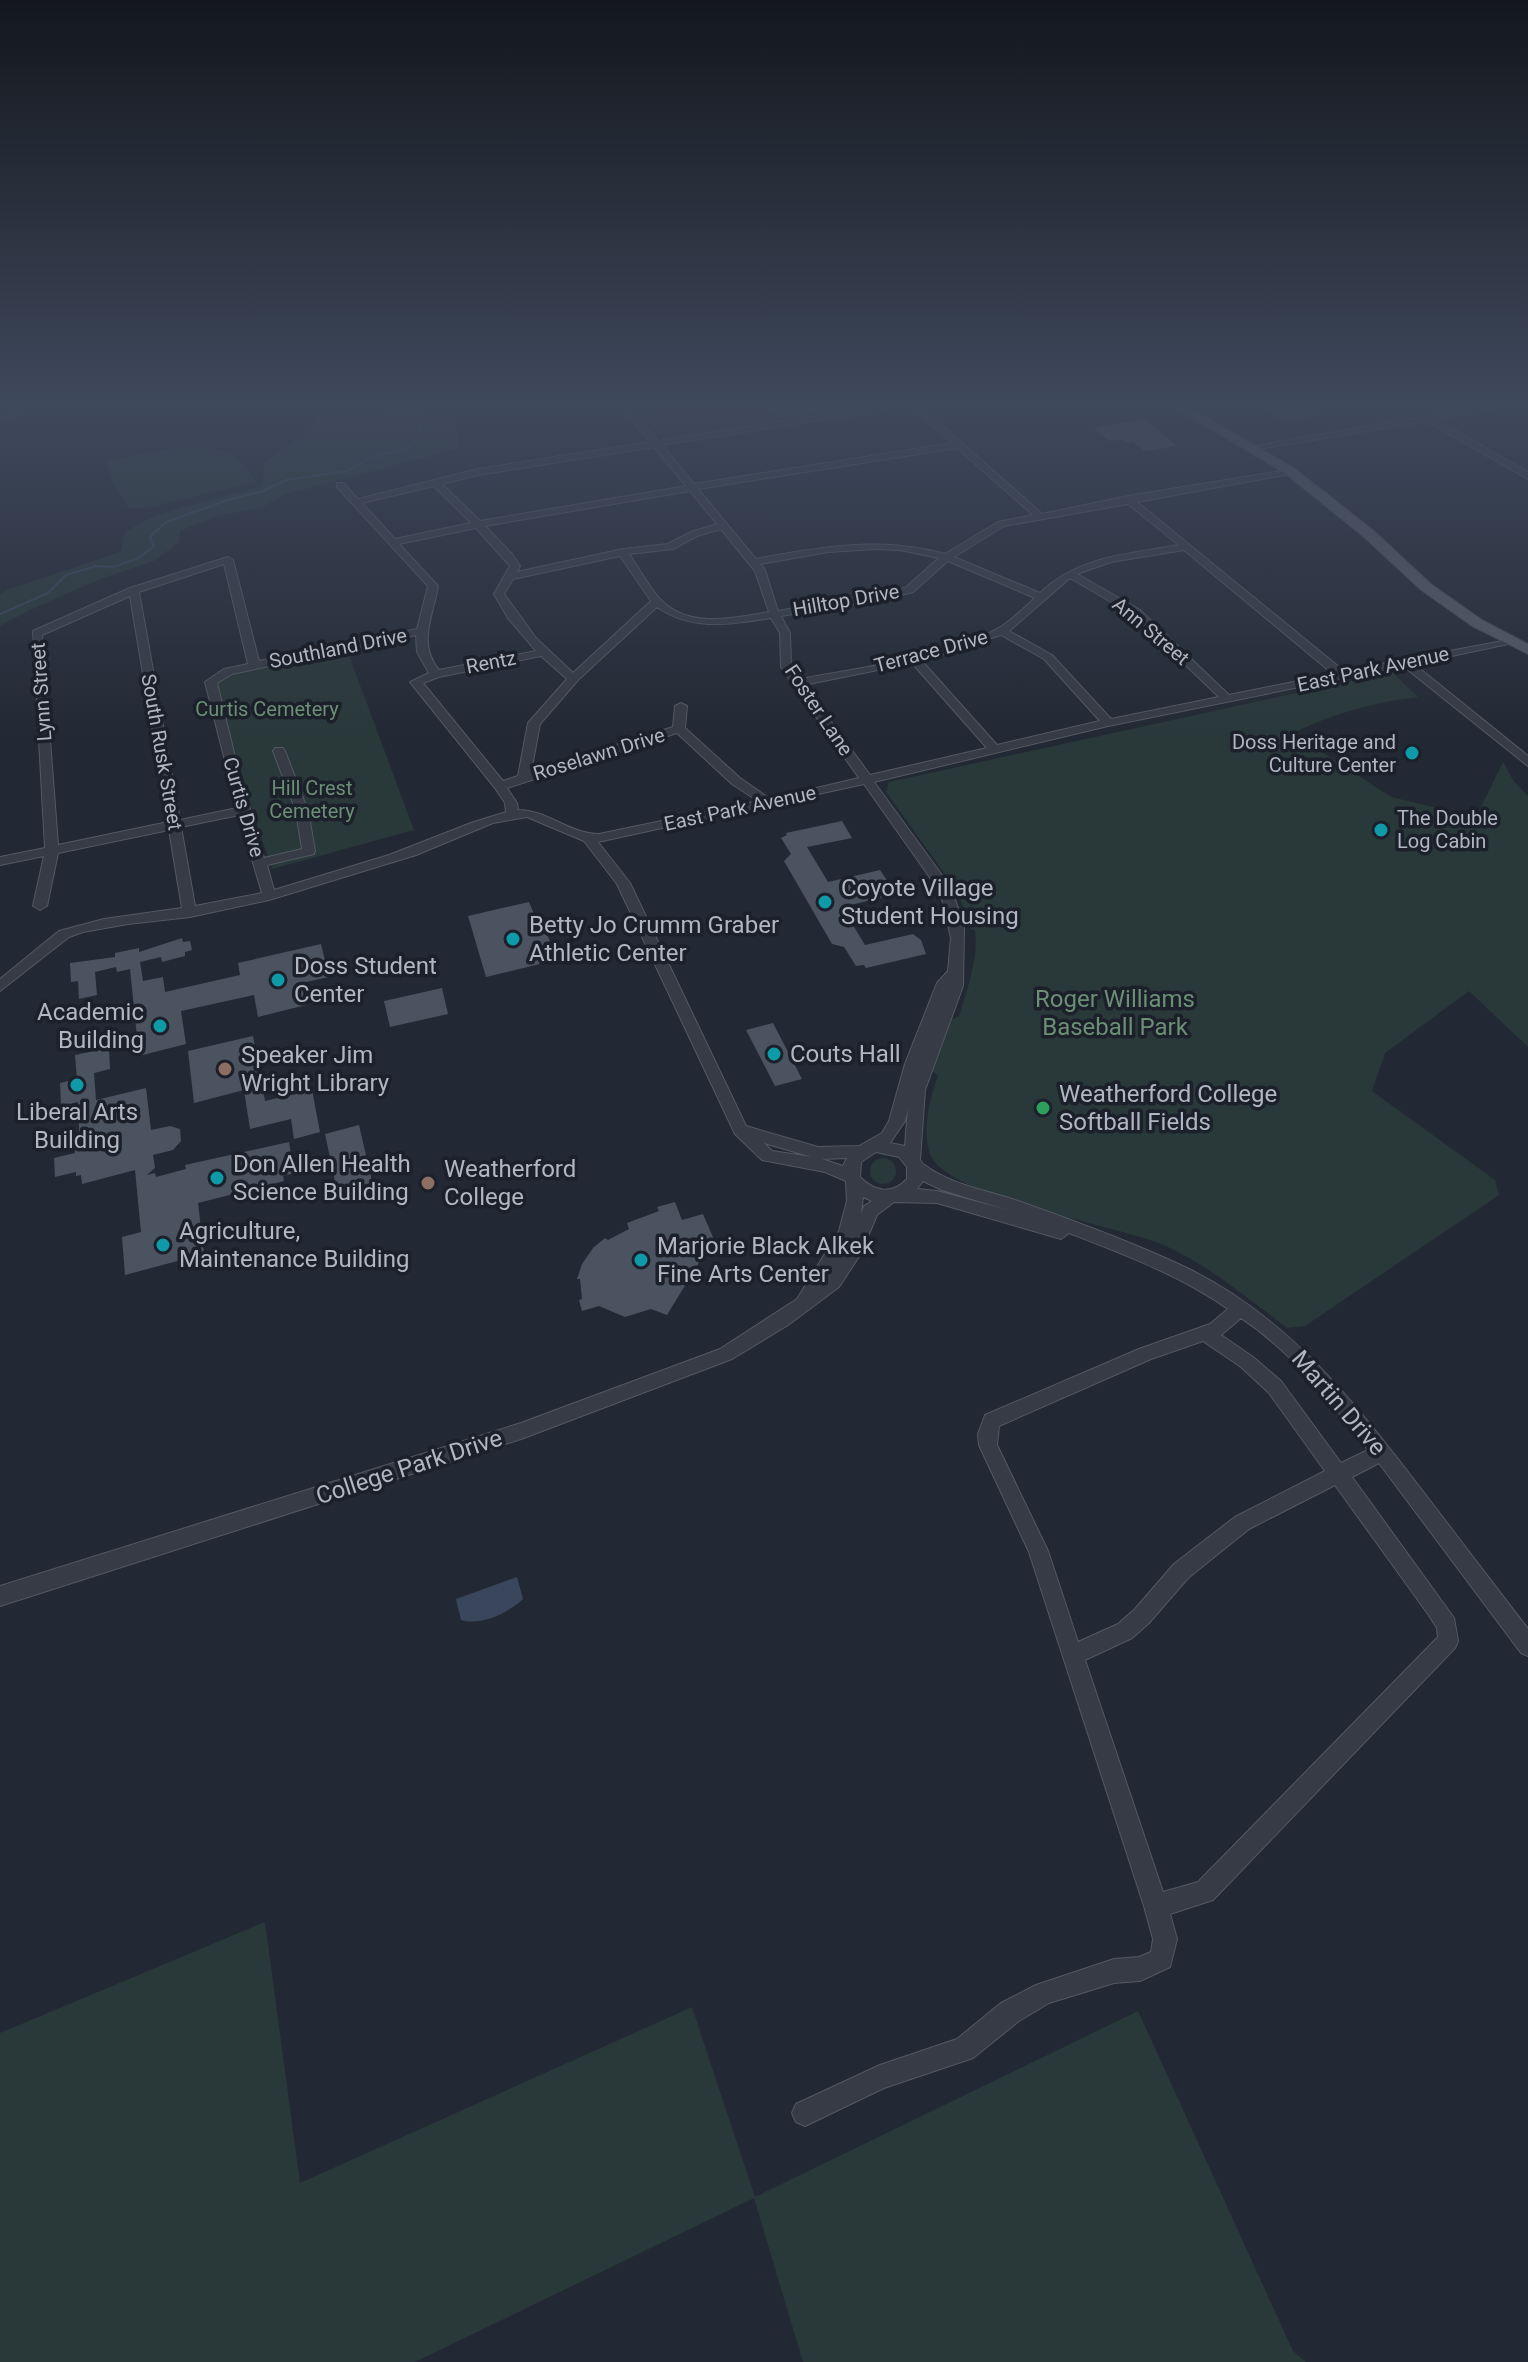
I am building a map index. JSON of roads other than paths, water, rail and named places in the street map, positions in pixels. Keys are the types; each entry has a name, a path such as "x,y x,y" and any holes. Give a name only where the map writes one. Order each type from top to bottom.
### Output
{"main road":[{"path":"1346,514 1426,587 1528,650"}],"street":[{"path":"367,514 433,586 420,647 424,662 436,674 416,682 500,786 511,803 512,815"},
{"path":"466,514 509,556 515,566 499,594 505,607 545,652 574,678"},
{"path":"393,542 529,514"},
{"name":"Foster Lane","path":"714,514 765,579 774,613 785,633 786,667 866,779"},
{"name":"Hilltop Drive","path":"657,602 669,611 703,622 721,623 909,590 947,557 1001,524 1042,514"},
{"path":"1147,514 1343,676"},
{"path":"511,576 623,552 678,545 694,534 723,525"},
{"path":"754,562 868,544 923,550 1040,596"},
{"name":"Terrace Drive","path":"796,683 914,659 980,641 1002,631 1069,574 1118,560 1187,547"},
{"path":"524,777 534,723 574,678 657,602 623,552"},
{"name":"Lynn Street","path":"40,906 52,850 37,633 134,590 228,560 254,665"},
{"name":"Ann Street","path":"1069,574 1136,612 1226,698"},
{"name":"South Rusk Street","path":"134,590 190,913"},
{"name":"Southland Drive","path":"254,665 421,631"},
{"path":"1002,631 1048,657 1108,723"},
{"name":"East Park Avenue","path":"589,839 768,803 1108,723 1509,641"},
{"name":"Rentz","path":"436,674 545,652"},
{"path":"914,659 995,750"},
{"path":"1406,663 1528,762"},
{"name":"Curtis Drive","path":"254,665 228,671 211,682 210,687 269,896"},
{"path":"679,729 681,706"},
{"name":"Roselawn Drive","path":"500,786 679,729 736,781 768,803"},
{"path":"260,863 309,851 302,811 279,751"},
{"path":"0,986 64,934 103,923 190,913 269,896 410,852 512,815 544,816 589,839 623,883 740,1130 768,1156 828,1166 853,1180 865,1192 894,1195 915,1181 917,1090 956,986 954,973 958,945 954,915 947,895 866,779"},
{"path":"0,861 246,810"},
{"path":"853,1180 850,1167 864,1150 888,1137 897,1121 912,1064 944,983 954,973"},
{"path":"740,1130 818,1153 895,1148 914,1164"},
{"name":"Martin Drive","path":"914,1164 939,1184 983,1195 1087,1234 1186,1275 1241,1308 1310,1364 1339,1396 1528,1646"},
{"name":"College Park Drive","path":"802,1303 848,1233 856,1204 853,1180"},
{"name":"Martin Drive","path":"894,1195 937,1197 1055,1232 1087,1234"},
{"name":"College Park Drive","path":"0,1596 579,1410 726,1354 833,1282 849,1259 870,1211 894,1195"},
{"path":"805,2113 880,2077 964,2049 1010,2012 1044,1993 1114,1971 1140,1969 1162,1959 1165,1939 1156,1906 1073,1655 1038,1551 988,1445 987,1434 991,1421 1145,1354 1216,1329 1241,1308"},
{"path":"1156,1906 1205,1892 1448,1641 1447,1625 1435,1607 1275,1387 1247,1362 1205,1333"},
{"path":"1073,1655 1125,1631 1181,1571 1242,1523 1382,1452"}],"water":[{"path":"517,1577 523,1599 517,1604 486,1620 461,1620 456,1599"}],"waterway":[{"path":"0,614 48,593 66,575 96,566 113,567 139,558 154,546 150,537 166,522 188,514"}],"place":[{"name":"Doss Heritage and Culture Center","path":"1412,753"},
{"name":"The Double Log Cabin","path":"1381,830"},
{"name":"Coyote Village Student Housing","path":"825,902"},
{"name":"Betty Jo Crumm Graber Athletic Center","path":"513,939"},
{"name":"Doss Student Center","path":"278,980"},
{"name":"Academic Building","path":"160,1026"},
{"name":"Couts Hall","path":"774,1054"},
{"name":"Speaker Jim Wright Library","path":"225,1069"},
{"name":"Liberal Arts Building","path":"77,1085"},
{"name":"Weatherford College Softball Fields","path":"1043,1108"},
{"name":"Don Allen Health Science Building","path":"217,1178"},
{"name":"Weatherford College","path":"428,1183"},
{"name":"Agriculture, Maintenance Building","path":"163,1245"},
{"name":"Marjorie Black Alkek Fine Arts Center","path":"641,1260"}],"park label":[{"name":"Curtis Cemetery","path":"267,709"},
{"name":"Hill Crest Cemetery","path":"312,800"},
{"name":"Roger Williams Baseball Park","path":"1115,1013"}]}
